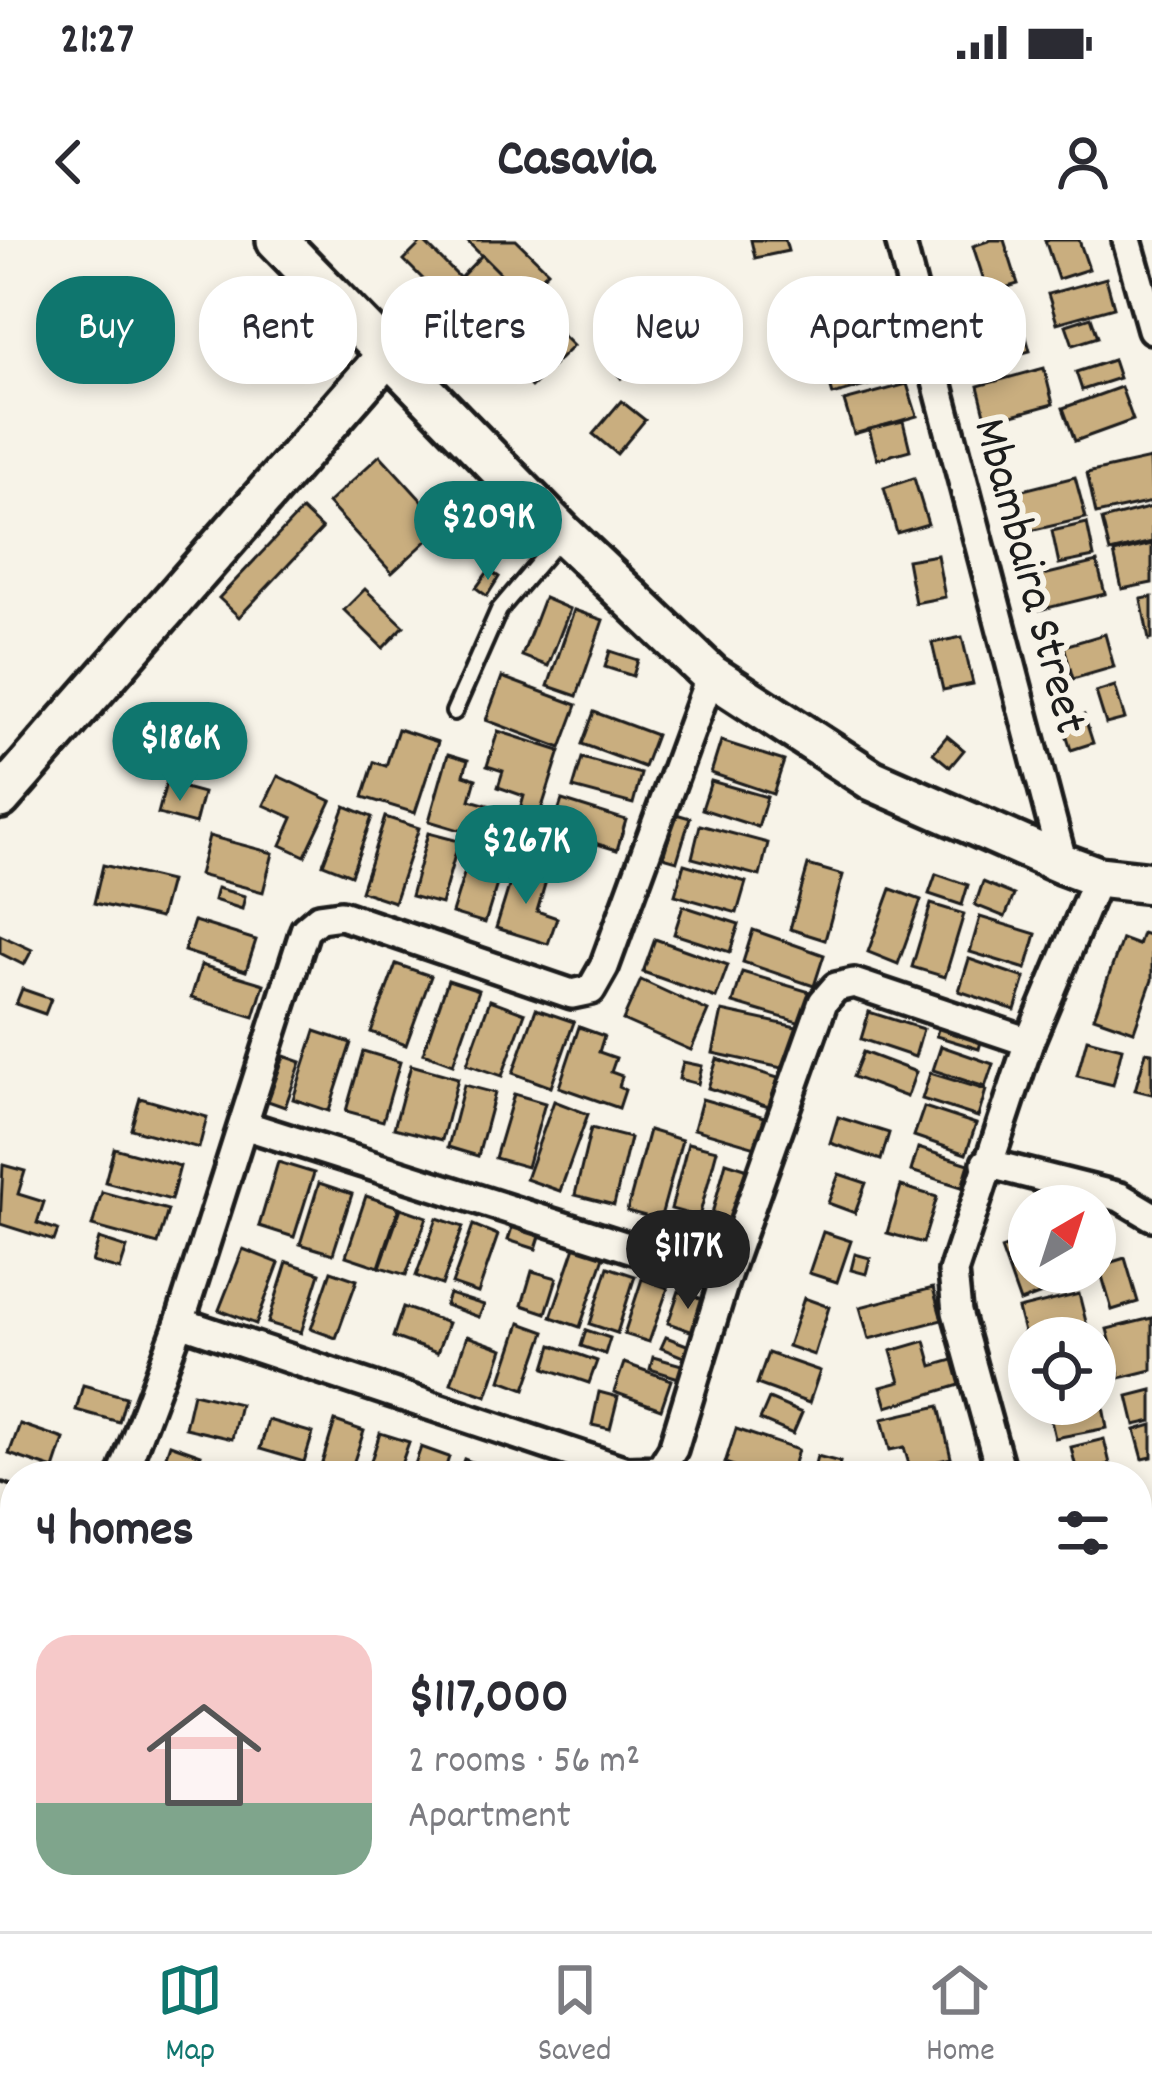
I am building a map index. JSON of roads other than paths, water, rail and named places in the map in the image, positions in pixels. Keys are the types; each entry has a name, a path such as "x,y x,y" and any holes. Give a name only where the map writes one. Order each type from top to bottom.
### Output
{"street":[{"path":"277,240 381,343"},
{"name":"Mbambaira Street","path":"900,240 1080,870"},
{"path":"1127,240 1152,329"},
{"path":"0,798 381,362"},
{"path":"420,384 563,534 711,675 872,780 1080,870 1152,883"},
{"path":"128,1461 247,1126 305,930 319,917 341,915 572,994 590,990 604,968 711,675"},
{"path":"998,1461 957,1312 953,1272 1080,870"},
{"path":"666,1461 674,1449 725,1278 823,1002 836,987 854,982 1029,1042"},
{"path":"247,1126 725,1278"},
{"path":"986,1163 1120,1197 1152,1216"},
{"path":"180,1322 596,1461"}],"lane":[{"path":"454,712 499,610 563,534"}]}
